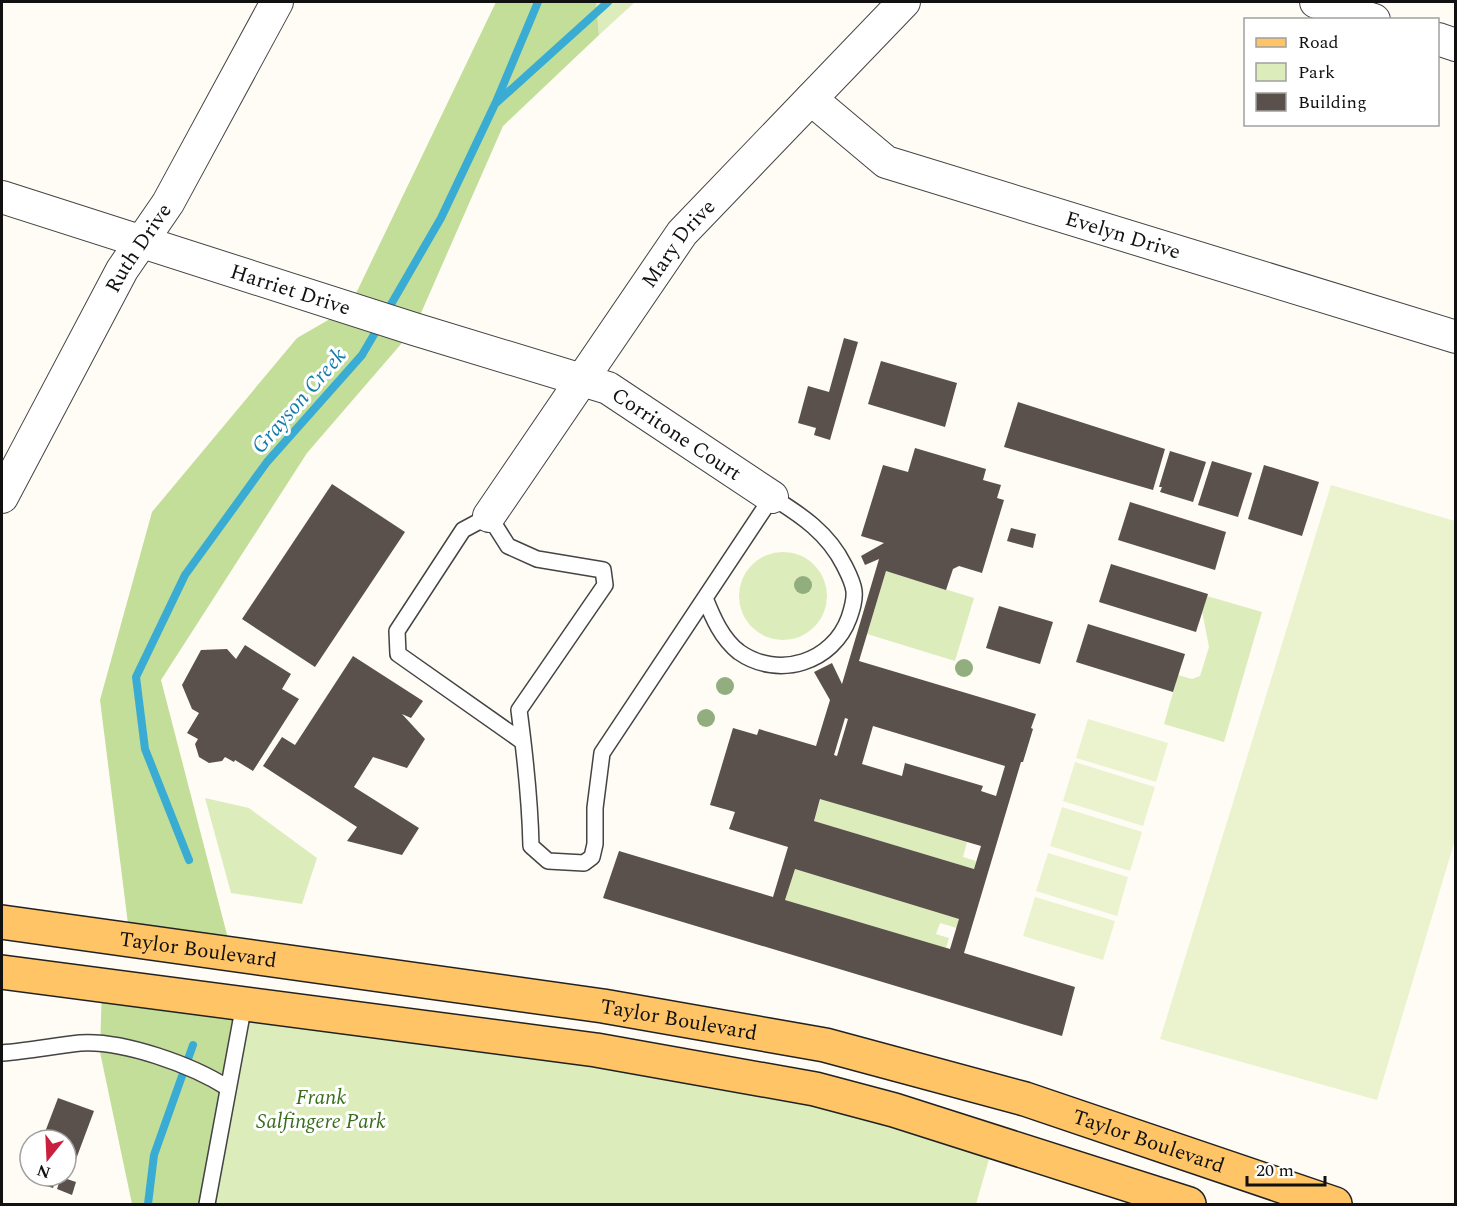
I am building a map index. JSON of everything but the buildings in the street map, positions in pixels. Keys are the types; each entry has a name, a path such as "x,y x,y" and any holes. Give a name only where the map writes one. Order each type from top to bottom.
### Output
{"main road":[{"name":"Taylor Boulevard","path":"2,922 603,1006 825,1045 1025,1100 1335,1204"},
{"path":"2,972 596,1050 815,1089 894,1110 1189,1204"}],"street":[{"name":"Ruth Drive","path":"2,496 122,270 144,242 168,203 277,2"},
{"name":"Mary Drive","path":"489,516 580,379 682,233 904,2"},
{"path":"1316,2 1368,18"},
{"path":"1439,40 1455,45"},
{"name":"Evelyn Drive","path":"811,99 886,162 1455,336"},
{"name":"Harriet Drive","path":"2,197 414,329 580,379"},
{"name":"Corritone Court","path":"580,379 608,388 772,497"}],"lane":[{"path":"523,742 398,654 397,631 463,530 489,516 508,546 537,559 603,570 605,585 519,710 523,742 530,813 531,846 548,861 584,863 592,856 595,844 595,808 603,753 705,598 772,497 804,518 827,538 840,557 854,591 852,608 846,626 824,652 810,661 785,666 761,663 730,644 716,625 705,598"},
{"path":"207,1204 244,1004"},
{"path":"2,1053 82,1043 135,1048 206,1074 228,1088"}],"green space":[{"path":"496,2 596,2 599,35 503,126 414,329 307,453 161,680 232,954 130,940 100,700 152,512 297,338 349,308"},
{"path":"596,2 635,2 599,35"},
{"path":"1331,485 1455,521 1455,840 1377,1100 1160,1039"},
{"path":"783,552 808,559 820,571 827,596 820,621 808,633 783,640 758,633 746,621 739,596 746,571 758,559"},
{"path":"886,571 974,598 955,661 867,634"},
{"path":"1207,596 1262,612 1224,742 1164,724 1178,675 1192,679 1200,676 1209,647 1202,611"},
{"path":"1088,719 1168,743 1156,782 1076,758"},
{"path":"1075,762 1155,787 1143,826 1063,801"},
{"path":"205,798 249,808 317,858 302,904 231,893"},
{"path":"821,798 967,842 963,857 976,861 974,869 814,821"},
{"path":"1062,807 1142,832 1130,871 1050,846"},
{"path":"1048,853 1128,877 1117,916 1036,891"},
{"path":"795,869 959,919 957,928 940,923 936,934 949,938 946,948 785,900"},
{"path":"1035,897 1115,921 1103,960 1023,936"},
{"path":"102,985 244,1004 207,1204 132,1204 100,1052"},
{"name":"Frank Salfingere Park","path":"244,1004 596,1050 994,1142 976,1204 207,1204"}],"waterway":[{"path":"496,102 538,2"},
{"name":"Grayson Creek","path":"386,313 441,218 495,104 608,2"},
{"name":"Grayson Creek","path":"189,860 145,749 136,677 185,575 267,462 362,355 379,326"},
{"name":"Grayson Creek","path":"148,1204 154,1155 193,1045"}]}
